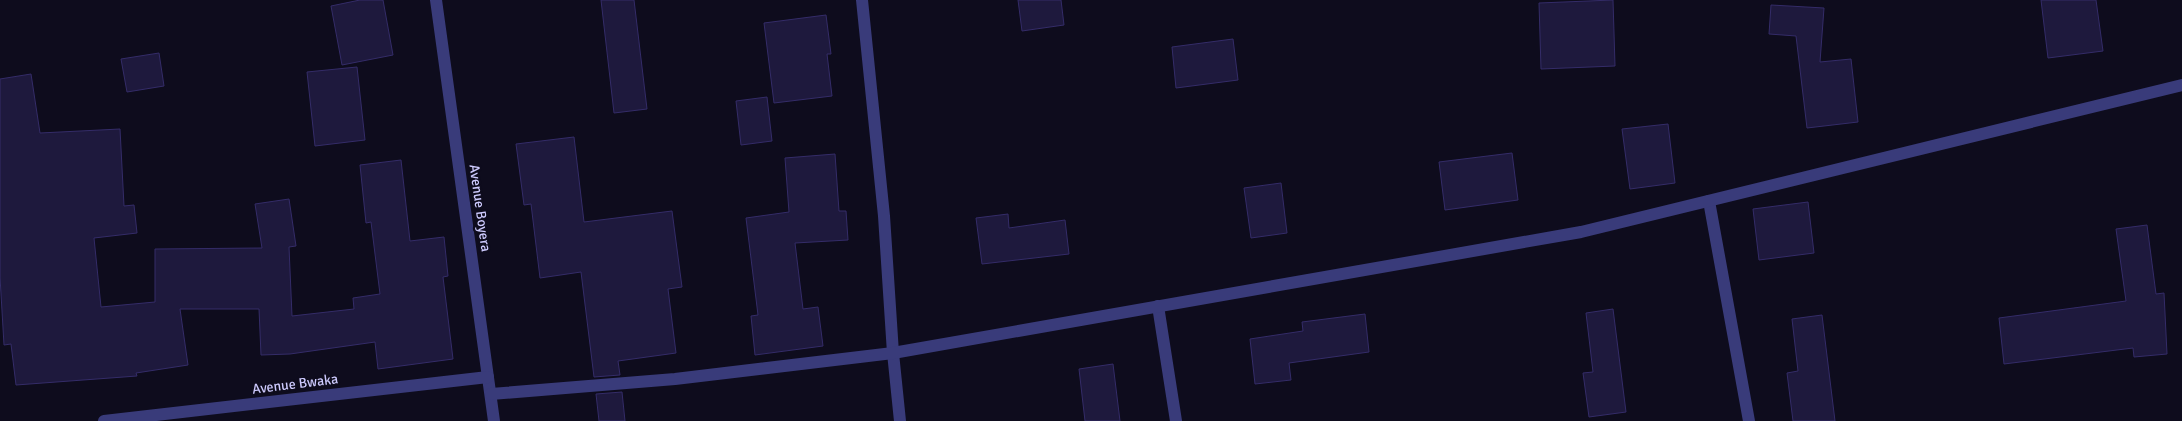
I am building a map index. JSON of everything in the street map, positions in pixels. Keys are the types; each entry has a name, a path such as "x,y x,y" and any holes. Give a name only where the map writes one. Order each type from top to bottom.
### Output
{"street":[{"name":"Avenue Boyera","path":"436,0 494,421"},
{"path":"862,0 884,216 893,353 900,421"},
{"path":"491,394 675,379 893,353 1581,232 2182,85"},
{"path":"1709,201 1750,421"},
{"path":"1158,306 1176,421"},
{"name":"Avenue Bwaka","path":"104,421 488,377"}],"building":[{"path":"360,0 383,0 393,55 342,65 331,6"},
{"path":"601,0 634,0 647,109 614,113"},
{"path":"1018,0 1061,0 1064,25 1022,31"},
{"path":"1613,0 1615,66 1541,69 1539,3"},
{"path":"2041,0 2096,0 2103,51 2048,58"},
{"path":"1771,5 1824,8 1820,62 1851,59 1858,122 1807,128 1796,36 1769,34"},
{"path":"826,15 831,54 827,54 832,96 774,103 764,23"},
{"path":"1233,39 1238,80 1176,88 1172,47"},
{"path":"159,53 164,86 127,92 121,59"},
{"path":"357,67 365,140 315,146 307,72"},
{"path":"31,74 40,133 120,129 124,206 134,205 137,233 94,238 101,307 155,302 155,249 262,248 255,204 289,199 296,246 289,247 292,316 354,309 353,298 380,294 371,222 366,223 360,165 401,160 410,241 444,237 448,276 443,277 453,359 378,369 375,342 290,354 261,355 259,309 180,309 188,365 136,373 137,376 16,385 11,344 4,345 0,277 0,79"},
{"path":"767,97 772,141 741,145 736,101"},
{"path":"1668,124 1675,183 1630,189 1622,129"},
{"path":"574,137 584,222 672,211 682,287 668,289 676,353 618,361 620,375 594,377 581,272 540,278 531,204 524,205 516,144"},
{"path":"1512,153 1518,200 1445,210 1439,162"},
{"path":"835,154 839,211 846,211 848,240 795,243 803,309 818,307 823,346 755,355 751,316 758,315 746,218 789,212 785,158"},
{"path":"1281,183 1287,233 1251,238 1244,188"},
{"path":"1808,202 1814,253 1759,260 1753,209"},
{"path":"1008,214 1009,228 1065,220 1069,254 982,264 976,218"},
{"path":"2147,225 2156,294 2164,293 2167,354 2134,357 2133,348 2004,364 1999,318 2126,301 2116,229"},
{"path":"1613,309 1626,412 1589,417 1583,373 1593,372 1586,313"},
{"path":"1365,314 1369,352 1289,363 1291,380 1255,384 1250,339 1303,331 1302,322"},
{"path":"1822,315 1835,421 1793,421 1787,373 1798,371 1792,319"},
{"path":"1113,364 1120,421 1085,421 1079,369"},
{"path":"622,392 625,421 599,421 596,394"}]}
